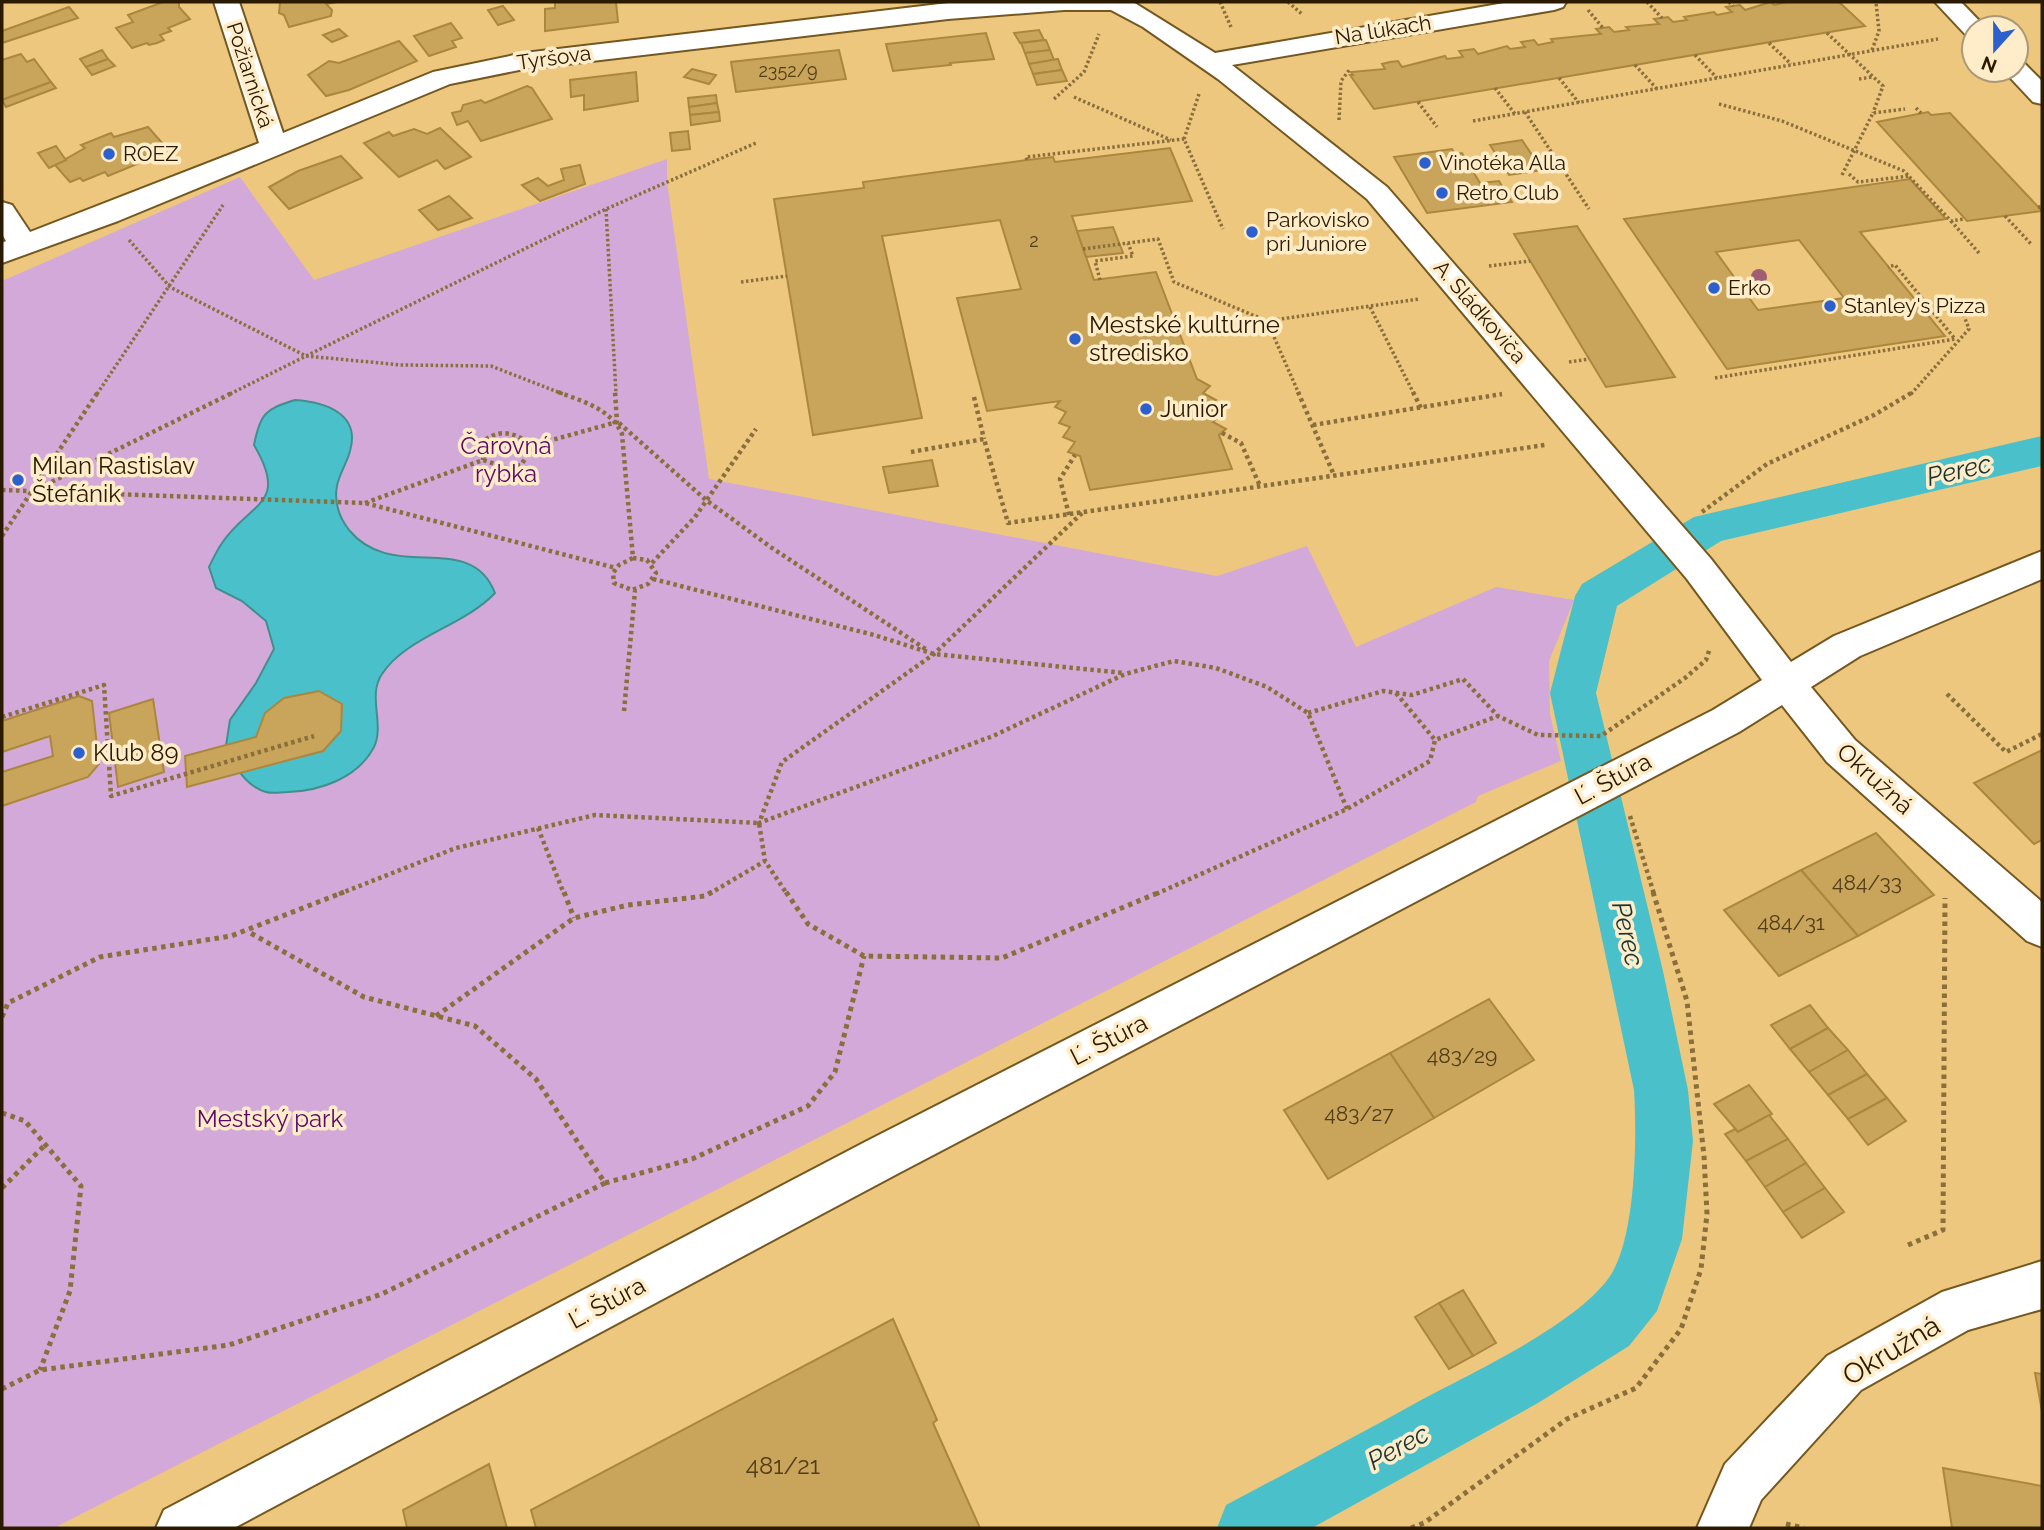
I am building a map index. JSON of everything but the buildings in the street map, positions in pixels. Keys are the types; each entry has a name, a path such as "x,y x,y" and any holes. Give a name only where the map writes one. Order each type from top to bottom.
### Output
{"street":[{"name":"Požiarnická","path":"226,2 274,147"},
{"name":"Tyršova","path":"9,252 108,215 442,78 524,61 948,11 1064,2 1115,3"},
{"name":"Na lúkach","path":"1220,67 1248,52 1554,2"},
{"path":"1947,2 1960,15"},
{"name":"A. Sládkoviča","path":"1115,3 1152,22 1220,67 1377,193 1679,523 1699,569 1787,685"},
{"path":"2,211 9,252"},
{"name":"Ľ. Štúra","path":"181,1528 881,1158 1726,721 1866,637 2042,564"},
{"name":"Okružná","path":"1787,685 1841,751 2040,928"},
{"name":"Okružná","path":"1723,1528 1743,1482 1844,1373 1959,1309 2042,1285"}],"path":[{"path":"1220,2 1233,33"},
{"path":"1647,2 1662,18"},
{"path":"1729,2 1733,6"},
{"path":"1872,51 1879,31 1876,2"},
{"path":"1587,9 1603,28"},
{"path":"1054,99 1080,80 1091,64 1101,26"},
{"path":"1827,33 1883,86 1873,113 1842,175"},
{"path":"1473,121 1947,37"},
{"path":"1769,43 1791,65"},
{"path":"1695,55 1717,78"},
{"path":"1340,131 1341,81 1358,63"},
{"path":"1635,65 1657,89"},
{"path":"1859,79 1873,77"},
{"path":"1559,78 1579,103"},
{"path":"1496,89 1516,114"},
{"path":"1200,92 1184,139 1223,229"},
{"path":"1073,97 1172,140"},
{"path":"1418,102 1437,127"},
{"path":"1719,104 1782,121 1855,148 1910,176 1979,253"},
{"path":"1916,108 1921,113"},
{"path":"1873,113 1905,109"},
{"path":"1525,112 1589,209"},
{"path":"1489,118 1495,127"},
{"path":"1541,136 1550,135"},
{"path":"1027,160 1026,157 1184,139"},
{"path":"33,491 606,209 756,143"},
{"path":"1850,174 1858,182 1910,176"},
{"path":"2,536 226,199"},
{"path":"606,209 617,422 622,434 633,558"},
{"path":"2005,216 2032,245"},
{"path":"1951,221 1964,219"},
{"path":"127,238 170,287 306,356 402,365 491,366 593,405 617,422 706,500 772,548 934,654"},
{"path":"1083,249 1158,239 1174,282 1267,321 1429,298"},
{"path":"1100,280 1095,261 1133,256 1128,243"},
{"path":"1482,267 1530,261"},
{"path":"1888,267 1895,265 1955,339"},
{"path":"741,282 787,276"},
{"path":"1370,307 1422,408"},
{"path":"1715,378 1955,339 1969,330 1961,308"},
{"path":"1267,321 1334,475"},
{"path":"1679,523 1736,491 1765,465 1835,435 1908,396 1929,379 1955,339"},
{"path":"1313,425 1516,392"},
{"path":"974,397 1008,523 1556,443"},
{"path":"484,460 485,440 495,433 512,433 534,445 617,422"},
{"path":"652,564 706,500 756,429"},
{"path":"1222,433 1241,443 1260,486"},
{"path":"911,452 984,439"},
{"path":"484,460 500,470 513,469 526,462 534,445"},
{"path":"1069,515 1060,479 1074,455"},
{"path":"365,503 484,460"},
{"path":"2,490 236,496 365,503 616,568 633,558 652,564 656,573 653,579 635,590 623,589 614,583 616,568"},
{"path":"1082,513 976,617 934,654 782,762 759,823 765,861 808,924 863,956 1002,958 1248,855 1347,809 1430,761 1436,740"},
{"path":"653,579 874,635 934,654 1125,674"},
{"path":"624,710 635,590"},
{"path":"1308,713 1383,691 1412,695 1463,679 1498,716 1538,734 1601,736 1706,660 1710,649 1707,640"},
{"path":"2,1017 8,1003 100,957 231,936 456,848 595,815 759,823 993,736 1125,674 1174,661 1216,668 1267,687 1308,713 1347,809"},
{"path":"2,717 104,685 111,796 314,736"},
{"path":"1396,694 1436,740"},
{"path":"1947,694 2006,752 2042,734"},
{"path":"1436,740 1498,716"},
{"path":"538,828 575,918"},
{"path":"1411,1528 1424,1523 1567,1419 1636,1388 1681,1329 1701,1269 1707,1214 1704,1156 1687,1001 1633,830"},
{"path":"436,1016 575,918 628,905 705,897 765,861"},
{"path":"1908,1245 1944,1230 1944,896"},
{"path":"246,930 364,997 475,1026 536,1079 605,1183"},
{"path":"2,1388 40,1370 229,1345 382,1294 605,1183 692,1158 808,1106 835,1072 863,956"},
{"path":"2,1113 24,1121 81,1186 70,1291 40,1370"},
{"path":"2,1188 46,1144"},
{"path":"1786,1524 1804,1528"}],"green space":[{"path":"667,159 667,182 709,479 1217,576 1307,546 1356,647 1496,587 1574,600 1549,661 1550,714 1561,761 1478,796 1476,802 54,1528 2,1528 2,281 240,177 314,280"}],"water":[{"path":"295,400 328,407 338,412 350,427 350,451 336,492 338,509 349,530 367,546 387,554 449,559 468,564 483,574 495,593 468,614 405,650 392,661 382,674 376,691 377,738 367,758 358,767 337,781 313,789 271,793 253,786 225,752 230,720 256,683 274,649 266,621 242,601 216,588 209,567 222,543 262,502 267,492 268,480 264,465 254,445 262,420 270,410"}],"waterway":[{"name":"Perec","path":"1249,1528 1517,1382 1608,1325 1636,1290 1653,1239 1665,1141 1661,1090 1637,971 1573,693 1597,596 1709,528 2042,451"}],"place":[{"name":"ROEZ","path":"109,154"},
{"name":"Vinotéka Alla","path":"1425,163"},
{"name":"Retro Club","path":"1442,193"},
{"name":"Parkovisko pri Juniore","path":"1252,232"},
{"name":"Erko","path":"1714,288"},
{"name":"Stanley's Pizza","path":"1830,306"},
{"name":"Mestské kultúrne stredisko","path":"1075,339"},
{"name":"Junior","path":"1146,409"},
{"name":"Milan Rastislav Štefánik","path":"18,480"},
{"name":"Klub 89","path":"79,753"}],"park label":[{"name":"Čarovná rybka","path":"506,460"},
{"name":"Mestský park","path":"270,1119"}]}
